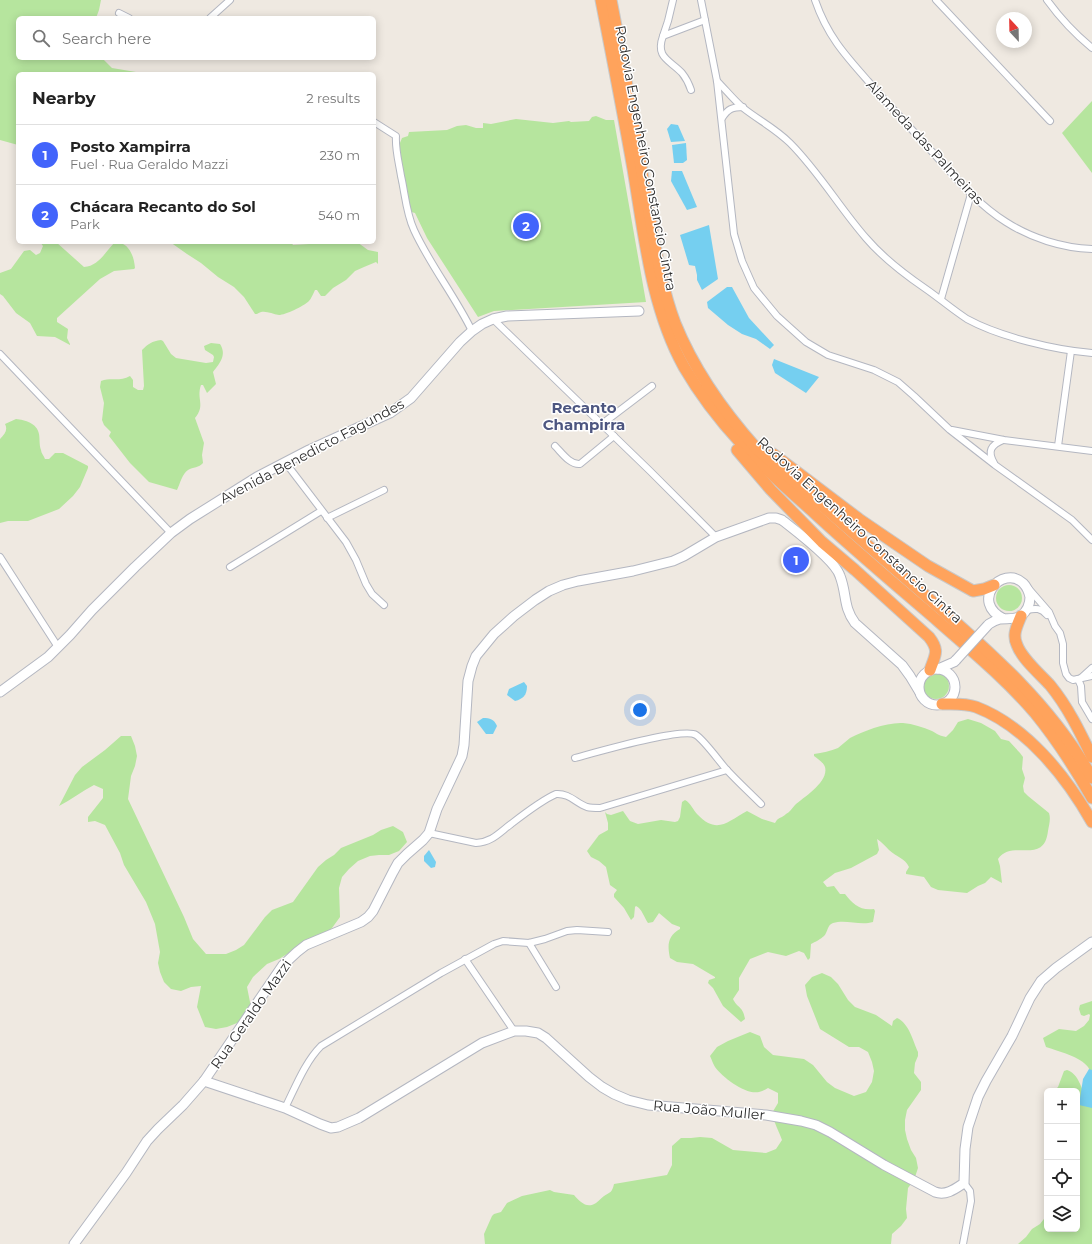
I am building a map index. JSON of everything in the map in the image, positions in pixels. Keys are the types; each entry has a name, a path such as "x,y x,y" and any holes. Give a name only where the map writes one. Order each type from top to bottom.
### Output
{"highway":[{"name":"Rodovia Engenheiro Constancio Cintra","path":"601,0 627,134 649,265 657,298 673,344 701,394 737,426 757,449 1005,667 1048,713 1077,753 1092,778"},
{"name":"Rodovia Engenheiro Constancio Cintra","path":"611,0 630,97 649,212 668,302 682,339 718,409 750,454 835,532 989,665 1014,691 1051,733 1070,760 1092,798"},
{"path":"718,409 739,421 771,452 859,519 928,566 973,591 984,590 994,585"},
{"path":"718,409 722,429 737,450 783,503 822,542 856,570 935,644 936,650 931,671"},
{"path":"1024,613 1014,635 1017,645 1028,661 1061,700 1072,717 1092,757"},
{"path":"942,704 962,704 975,707 997,717 1013,728 1041,752 1064,778 1082,804 1092,822"}],"street":[{"path":"212,16 230,0"},
{"path":"673,0 668,22 660,44 663,56 681,73 691,90"},
{"path":"701,0 717,81 734,234 742,261 754,288 777,316 806,342 828,355 874,370 898,382 950,430 995,465 1072,520 1092,540"},
{"name":"Alameda das Palmeiras","path":"815,0 827,27 841,50 971,194 1006,222 1025,232 1068,247 1092,249"},
{"path":"936,0 1050,121"},
{"path":"1047,0 1065,23 1092,48"},
{"path":"119,13 125,16"},
{"path":"663,36 705,20"},
{"path":"717,81 743,107 775,129 790,143 807,162 866,239 881,254 909,277 966,318 981,326 1024,340 1071,352 1092,353"},
{"path":"722,118 727,111 733,107 743,107"},
{"path":"376,123 396,136 396,149 413,229 426,253 456,300 472,331"},
{"path":"941,299 971,194"},
{"name":"Avenida Benedicto Fagundes","path":"0,692 35,667 58,647 171,533 218,500 257,477 390,412 405,402 420,388 460,342 482,324 493,319 507,316 639,311"},
{"path":"493,319 716,537"},
{"path":"1058,446 1071,352"},
{"path":"0,354 171,533"},
{"path":"602,424 652,386"},
{"path":"950,430 1004,440 1092,451"},
{"path":"556,446 572,463 576,465 580,464 614,436"},
{"path":"995,465 991,457 991,450 995,444 1004,440"},
{"path":"285,462 352,552 372,594 384,605"},
{"path":"327,518 384,490"},
{"path":"230,567 321,511"},
{"name":"Rua Geraldo Mazzi","path":"74,1244 147,1141 183,1105 204,1081 284,965 306,945 361,922 373,911 398,863 423,840 428,833 437,809 462,756 468,681 476,656 494,634 514,616 549,591 578,581 633,571 673,561 716,537 769,518 776,518 782,520 828,559 836,568 840,576 849,615 855,623 902,665"},
{"path":"0,557 58,647"},
{"path":"988,624 991,609 989,601 990,592 994,585 1007,578 1021,582 1049,612 1051,619"},
{"path":"1024,613 1030,602 1030,594 1026,587"},
{"path":"991,609 1004,619"},
{"path":"919,692 918,685 920,679 931,671 955,661 988,624 997,620 1013,619 1024,613 1037,609 1041,610 1051,619 1060,633 1063,644 1062,663 1069,678 1074,680 1092,676"},
{"path":"902,665 922,698 928,703 935,705 942,704 949,700 953,694 955,687 955,661"},
{"path":"902,665 931,671 944,670 950,674 954,680"},
{"path":"1079,678 1092,668"},
{"path":"1079,678 1082,702 1092,719"},
{"path":"575,758 662,736 686,733 695,734 727,770 761,804"},
{"path":"428,833 476,843 481,842 494,838 513,822 556,794 568,795 587,807 600,808 727,770"},
{"path":"285,1108 310,1060 321,1046 466,959 494,944 503,941 529,942 545,939 567,931 577,930 608,932"},
{"path":"529,942 556,987"},
{"path":"963,1244 972,1201 970,1191 964,1183 965,1149 968,1127 978,1097 986,1080 1012,1036 1030,998 1041,981 1056,968 1092,942"},
{"path":"466,959 514,1031"},
{"name":"Rua João Muller","path":"204,1081 285,1108 331,1128 338,1127 359,1118 482,1043 514,1031 526,1031 538,1033 546,1038 602,1087 628,1100 648,1105 766,1115 801,1121 816,1125 830,1132 884,1164 940,1194 947,1193 964,1183"}],"green space":[{"path":"0,0 101,0 97,16 16,16 16,60 104,60 112,68 136,72 16,72 16,144 0,140"},
{"path":"1092,101 1092,173 1062,133"},
{"path":"596,116 606,120 614,120 646,302 494,311 478,317 427,238 415,213 408,211 402,200 396,160 397,150 402,138 408,136 409,132 447,130 457,126 466,125 476,128 483,128 483,123 491,124 516,119 553,123 589,121 592,117"},
{"path":"42,244 58,244 84,267 98,261 113,244 124,244 132,254 134,269 114,271 100,279 57,318 57,322 68,329 67,338 70,345 55,337 37,336 30,323 16,313 0,294 0,273 11,269 24,251 30,250 36,255 40,253 43,246"},
{"path":"173,244 360,244 368,250 378,252 378,264 376,262 355,271 325,296 321,296 317,290 315,290 309,301 290,312 282,315 265,312 255,314 244,297 234,287"},
{"path":"161,340 171,354 176,358 206,363 213,362 213,355 205,350 204,346 211,343 220,344 223,352 222,359 213,372 216,384 207,393 203,385 201,385 200,390 200,409 195,418 204,443 202,455 203,463 200,466 186,472 177,490 149,482 130,463 109,436 111,432 104,425 102,420 104,403 100,387 101,381 108,379 123,379 130,376 133,380 133,387 138,390 143,390 142,350 150,343"},
{"path":"16,419 27,421 36,427 39,434 41,451 45,459 49,459 55,453 63,453 88,466 88,468 80,487 59,509 28,521 8,521 0,523 0,439 6,432 5,424"},
{"path":"1009,585 1018,589 1022,598 1018,607 1009,611 1000,607 996,598 1000,589"},
{"path":"936,673 945,677 949,686 945,695 936,699 927,695 923,686 927,677"},
{"path":"968,719 981,723 995,731 1001,739 1009,741 1023,757 1022,769 1025,778 1023,786 1024,792 1049,813 1050,822 1045,841 1040,847 1034,850 1011,851 1004,853 998,859 1002,883 991,877 985,883 967,893 938,890 931,887 924,877 906,874 909,867 907,864 877,839 879,850 877,854 851,868 835,873 823,882 827,887 834,886 840,894 845,894 857,906 865,909 874,909 873,922 838,922 831,924 824,936 811,944 810,958 808,960 804,953 799,951 786,956 768,952 750,959 739,978 739,990 733,999 744,1015 745,1019 741,1022 723,1006 713,988 708,983 709,980 715,977 693,964 677,962 670,958 669,941 680,929 680,927 672,924 659,913 653,922 648,923 641,911 636,906 634,917 631,920 624,908 614,897 617,890 610,885 606,867 591,857 587,851 599,835 608,830 605,812 611,815 623,811 630,821 638,824 661,820 675,822 678,821 680,817 682,802 685,800 697,814 710,824 716,825 728,822 747,811 762,819 775,823 820,784 825,773 825,767 822,762 814,756 814,754 838,748 855,735 868,730 897,723 925,728 946,737 958,722"},
{"path":"121,736 131,736 137,756 131,776 128,799 193,939 206,954 226,954 244,945 272,910 293,902 318,867 341,848 393,826 403,832 407,842 399,851 389,855 370,856 358,861 349,869 342,877 339,888 340,917 332,928 318,942 287,954 267,964 253,977 247,987 251,1007 247,1017 227,1027 216,1029 205,1027 197,1007 201,986 191,987 181,991 171,989 164,982 158,963 160,952 155,924 146,902 124,865 120,853 105,825 95,821 88,822 88,817 103,798 103,789 94,785 59,806 75,775 82,767"},
{"path":"822,973 831,977 838,984 848,1000 855,1007 876,1015 892,1026 893,1021 897,1018 901,1020 908,1028 918,1052 914,1073 921,1082 921,1090 907,1110 905,1130 911,1150 916,1158 918,1168 914,1180 908,1188 906,1209 907,1218 892,1234 891,1244 485,1244 484,1234 492,1216 501,1212 507,1203 522,1196 550,1190 574,1195 584,1204 593,1205 610,1192 614,1184 667,1175 672,1165 672,1146 681,1138 712,1138 733,1150 766,1153 776,1149 782,1140 772,1113 778,1103 778,1093 768,1088 759,1092 748,1091 735,1085 714,1066 710,1056 717,1047 750,1032 760,1036 764,1047 773,1055 804,1059 813,1065 827,1082 835,1088 854,1096 866,1092 872,1082 874,1071 868,1052 859,1047 849,1047 820,1029 807,996 805,985 812,977"},
{"path":"1092,1001 1092,1079 1090,1070 1085,1063 1069,1055 1046,1047 1043,1038 1059,1029 1076,1031 1084,1026 1089,1020 1090,1015 1081,1015 1079,1009 1080,1005"},
{"path":"1067,1070 1074,1074 1086,1099 1092,1100 1092,1244 1018,1244 1044,1219 1044,1232 1080,1232 1080,1088 1057,1088 1064,1071"}],"water":[{"path":"671,124 678,125 685,141 671,142 667,129"},
{"path":"686,143 687,160 683,163 674,163 672,145"},
{"path":"672,171 682,171 697,207 687,210 671,181"},
{"path":"709,225 718,279 702,290 697,280 695,266 689,265 680,235"},
{"path":"727,287 732,287 749,318 774,345 770,349 756,339 742,334 728,325 708,308 707,302"},
{"path":"774,359 819,377 806,393 775,373 772,365"},
{"path":"524,682 527,689 522,698 515,701 507,695 509,689"},
{"path":"483,718 492,719 495,722 497,726 493,734 486,734 477,722"},
{"path":"429,850 436,862 435,867 431,868 424,861 424,856"},
{"path":"1089,1069 1092,1070 1092,1108 1080,1105 1083,1079"}],"place":[{"name":"Chácara Recanto do Sol","path":"526,226"},
{"name":"Posto Xampirra","path":"796,560"}],"district":[{"name":"Recanto Champirra","path":"584,416"}]}
